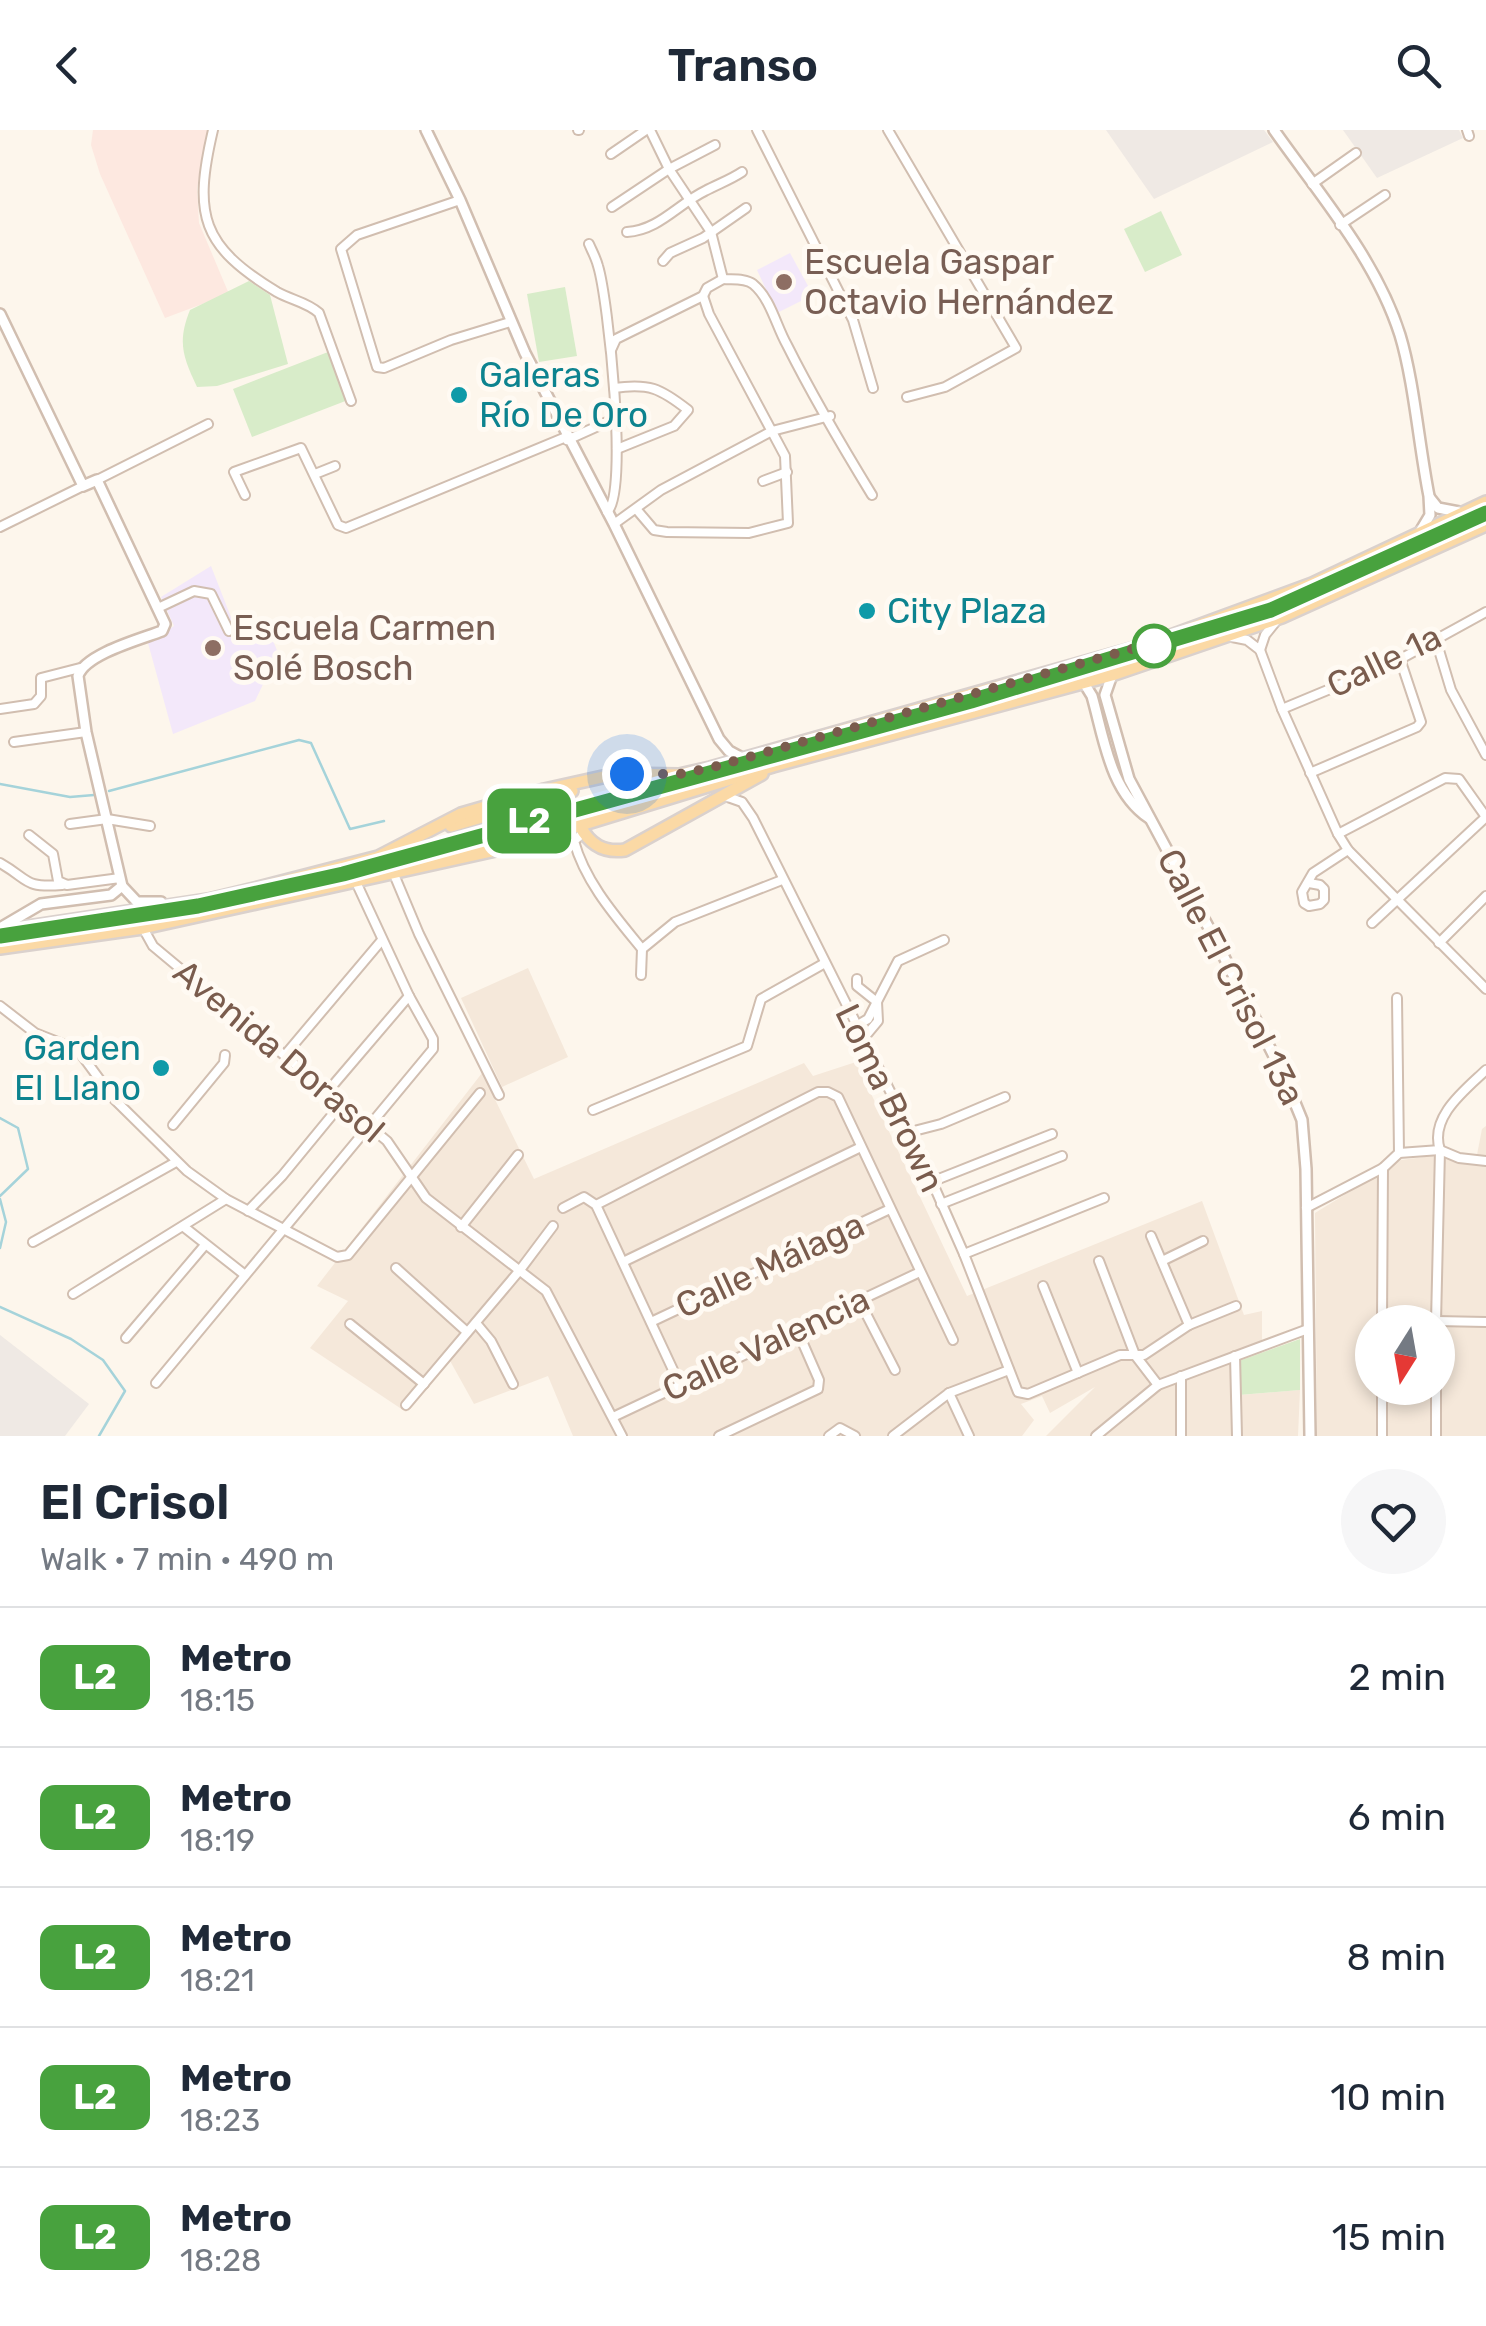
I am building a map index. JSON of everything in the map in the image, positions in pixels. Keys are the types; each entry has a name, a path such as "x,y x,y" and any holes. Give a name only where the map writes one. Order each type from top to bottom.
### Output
{"main road":[{"path":"0,929 208,900 378,857 460,814 544,790 616,774 680,774 710,768 1146,645 1312,584 1486,502"},
{"path":"645,774 561,794 550,803 552,818 568,821 670,797 1112,675 1282,617 1486,525"},
{"path":"582,830 592,844 605,850 625,850 774,766"},
{"path":"0,948 143,928 356,882 582,830 670,797"},
{"path":"422,835 509,809 524,814 526,826 522,832 471,848 448,860"}],"street":[{"path":"213,130 202,187 203,204 216,242 236,264 318,313 350,401"},
{"path":"426,130 460,200 510,322 719,740 730,752 746,759"},
{"path":"611,154 648,130 710,232 723,279"},
{"path":"757,130 853,320 873,388"},
{"path":"888,130 1016,348 945,387 907,396"},
{"path":"1277,131 1385,295 1401,338 1429,496 1428,522 1405,540"},
{"path":"612,207 715,145"},
{"path":"1312,184 1356,154"},
{"path":"627,232 642,231 742,172"},
{"path":"1340,225 1385,195"},
{"path":"460,200 357,235 341,249 377,367 384,368 451,340 510,322"},
{"path":"663,261 746,208"},
{"path":"589,244 598,266 614,388 614,504 607,512"},
{"path":"610,352 616,339 703,296 707,288 723,279 746,280 754,285 775,316 784,340 872,495"},
{"path":"637,510 654,530 667,532 748,533 788,523 785,456 703,296"},
{"path":"0,314 84,486"},
{"path":"614,388 642,384 666,393 688,410 674,426 617,449"},
{"path":"614,524 661,490 772,431 828,417"},
{"path":"245,496 234,472 296,448 306,451 338,525 346,528 616,418"},
{"path":"0,527 208,424"},
{"path":"316,474 335,466"},
{"path":"763,481 788,472"},
{"path":"0,709 34,704 41,696 41,678 80,668 96,657 162,631 165,624 97,480"},
{"path":"1429,496 1444,511 1469,512"},
{"path":"158,608 194,592 211,594 230,631"},
{"name":"Calle 1a","path":"1282,709 1400,659 1486,612"},
{"path":"1260,650 1264,634 1282,617"},
{"path":"1223,638 1247,640 1260,650 1282,709 1348,850 1396,902 1485,986"},
{"path":"1435,638 1451,690 1486,754"},
{"path":"1310,772 1421,722 1400,659"},
{"path":"80,668 79,690 86,732 121,882 131,899 143,903 208,900"},
{"name":"Calle El Crisol 13a","path":"1108,731 1105,695 1112,675"},
{"name":"Calle El Crisol 13a","path":"1084,683 1294,1098 1306,1144 1310,1436"},
{"path":"1476,736 1486,731"},
{"path":"14,742 86,732"},
{"path":"710,768 718,753 719,740"},
{"path":"1338,834 1445,778 1459,779 1486,817 1372,923"},
{"path":"725,796 746,806 751,782"},
{"name":"Loma Brown","path":"746,806 910,1132 1021,1394 1078,1373"},
{"path":"70,824 106,820 150,826"},
{"path":"582,830 574,841 578,855 604,901 642,949 640,975"},
{"path":"28,835 53,854 58,881 66,884"},
{"path":"1309,883 1313,873 1348,850"},
{"path":"0,863 25,882 38,886 121,882"},
{"path":"391,873 416,932 499,1095"},
{"path":"642,949 674,922 782,880"},
{"path":"0,929 41,904 111,896 121,882"},
{"path":"156,1382 433,1049 433,1039 356,882"},
{"path":"1438,943 1486,896"},
{"name":"Avenida Dorasol","path":"143,928 153,946 396,1150 426,1198 546,1290 622,1436"},
{"path":"285,1055 382,940"},
{"path":"856,1026 868,1020 898,961 944,940"},
{"path":"593,1110 746,1046 761,999 825,962"},
{"path":"857,979 857,986 878,1002"},
{"path":"328,1091 409,996"},
{"path":"1397,998 1400,1153"},
{"path":"862,1039 878,1021 878,1002"},
{"path":"0,1006 35,1033 78,1050 114,1099 176,1162 226,1199 341,1258 348,1255 480,1093"},
{"path":"173,1125 224,1063 224,1054"},
{"path":"1436,1305 1440,1150 1437,1136 1448,1109 1486,1070"},
{"path":"596,1205 818,1092 828,1092 838,1097 953,1340"},
{"path":"910,1132 941,1124 1006,1097"},
{"path":"248,1211 342,1102"},
{"path":"932,1182 1052,1134"},
{"path":"623,1262 861,1148"},
{"path":"1306,1208 1382,1168 1400,1153 1440,1150 1459,1158 1486,1161"},
{"path":"461,1227 518,1155"},
{"path":"942,1204 1062,1156"},
{"path":"34,1242 176,1162"},
{"path":"1382,1168 1382,1305"},
{"path":"563,1208 584,1197 596,1205 680,1384"},
{"path":"964,1254 1104,1198"},
{"path":"73,1294 226,1199"},
{"name":"Calle Málaga","path":"651,1322 890,1209"},
{"path":"406,1405 553,1226"},
{"path":"184,1227 245,1275"},
{"path":"1151,1236 1190,1325"},
{"path":"1162,1262 1203,1241"},
{"path":"126,1338 206,1245"},
{"path":"1099,1262 1135,1355 1158,1385"},
{"path":"396,1268 468,1332"},
{"name":"Calle Valencia","path":"613,1417 920,1272"},
{"path":"1043,1286 1078,1373 1120,1355 1144,1354 1190,1325 1236,1306"},
{"path":"860,1302 895,1370"},
{"path":"476,1322 491,1341 513,1384"},
{"path":"1455,1322 1486,1322"},
{"path":"350,1324 424,1384"},
{"path":"1096,1436 1158,1385 1308,1329"},
{"path":"719,1436 818,1388 819,1380 798,1332"},
{"path":"1235,1356 1236,1436"},
{"path":"893,1436 949,1393 1009,1370"},
{"path":"1181,1376 1181,1436"},
{"path":"949,1393 969,1436"},
{"path":"1382,1405 1382,1436"},
{"path":"1436,1405 1436,1436"},
{"path":"828,1436 840,1428 856,1436"}],"shaded area":[{"path":"93,130 208,130 197,188 199,223 229,294 165,318 100,174 91,145"},
{"path":"1106,130 1264,130 1273,142 1154,199"},
{"path":"1343,130 1459,130 1463,138 1377,178"},
{"name":"Escuela Gaspar Octavio Hernández","path":"790,253 813,295 777,313 757,270"},
{"name":"Escuela Carmen Solé Bosch","path":"211,566 236,630 264,618 278,653 255,701 173,734 148,643 174,626 161,597"},
{"path":"528,968 568,1057 502,1087 461,998"},
{"path":"856,1062 967,1296 1202,1201 1244,1315 1262,1311 1262,1353 1239,1361 1240,1395 1300,1390 1298,1436 1046,1436 1095,1387 1050,1413 1042,1396 1021,1404 1034,1420 1022,1436 573,1436 548,1376 474,1404 449,1359 406,1412 310,1348 348,1301 317,1286 482,1073 534,1179 804,1063 813,1076"},
{"path":"1486,1126 1486,1436 1317,1436 1315,1213 1401,1160 1432,1156 1475,1165 1482,1129"},
{"path":"0,1335 89,1404 65,1436 0,1436"}],"green space":[{"path":"1161,211 1182,255 1145,272 1124,229"},
{"path":"249,281 270,295 288,364 217,386 197,387 183,349 190,310"},
{"path":"565,287 577,356 539,362 527,294"},
{"path":"328,352 348,400 252,437 233,389"},
{"path":"1300,1339 1300,1390 1239,1395 1239,1361"}],"waterway":[{"path":"109,791 299,740 311,743 350,829 384,821"},
{"path":"0,784 70,797 94,795"},
{"path":"0,1118 18,1128 28,1169 0,1196"},
{"path":"0,1199 6,1222 0,1248"},
{"path":"0,1307 71,1339 103,1360 125,1391 99,1436"}],"railway":[{"path":"0,936 198,906 343,874 971,701 1271,609 1486,513"}],"metro line":[{"name":"L2","path":"0,936 198,906 343,874 971,701 1271,610 1486,513"}],"place":[{"name":"Escuela Gaspar Octavio Hernández","path":"784,282"},
{"name":"Galeras Río De Oro","path":"459,395"},
{"name":"City Plaza","path":"867,611"},
{"name":"Escuela Carmen Solé Bosch","path":"213,648"},
{"name":"Garden El Llano","path":"161,1068"}],"route":[{"path":"627,774 680,774 710,768 1146,645 1154,646"}]}
